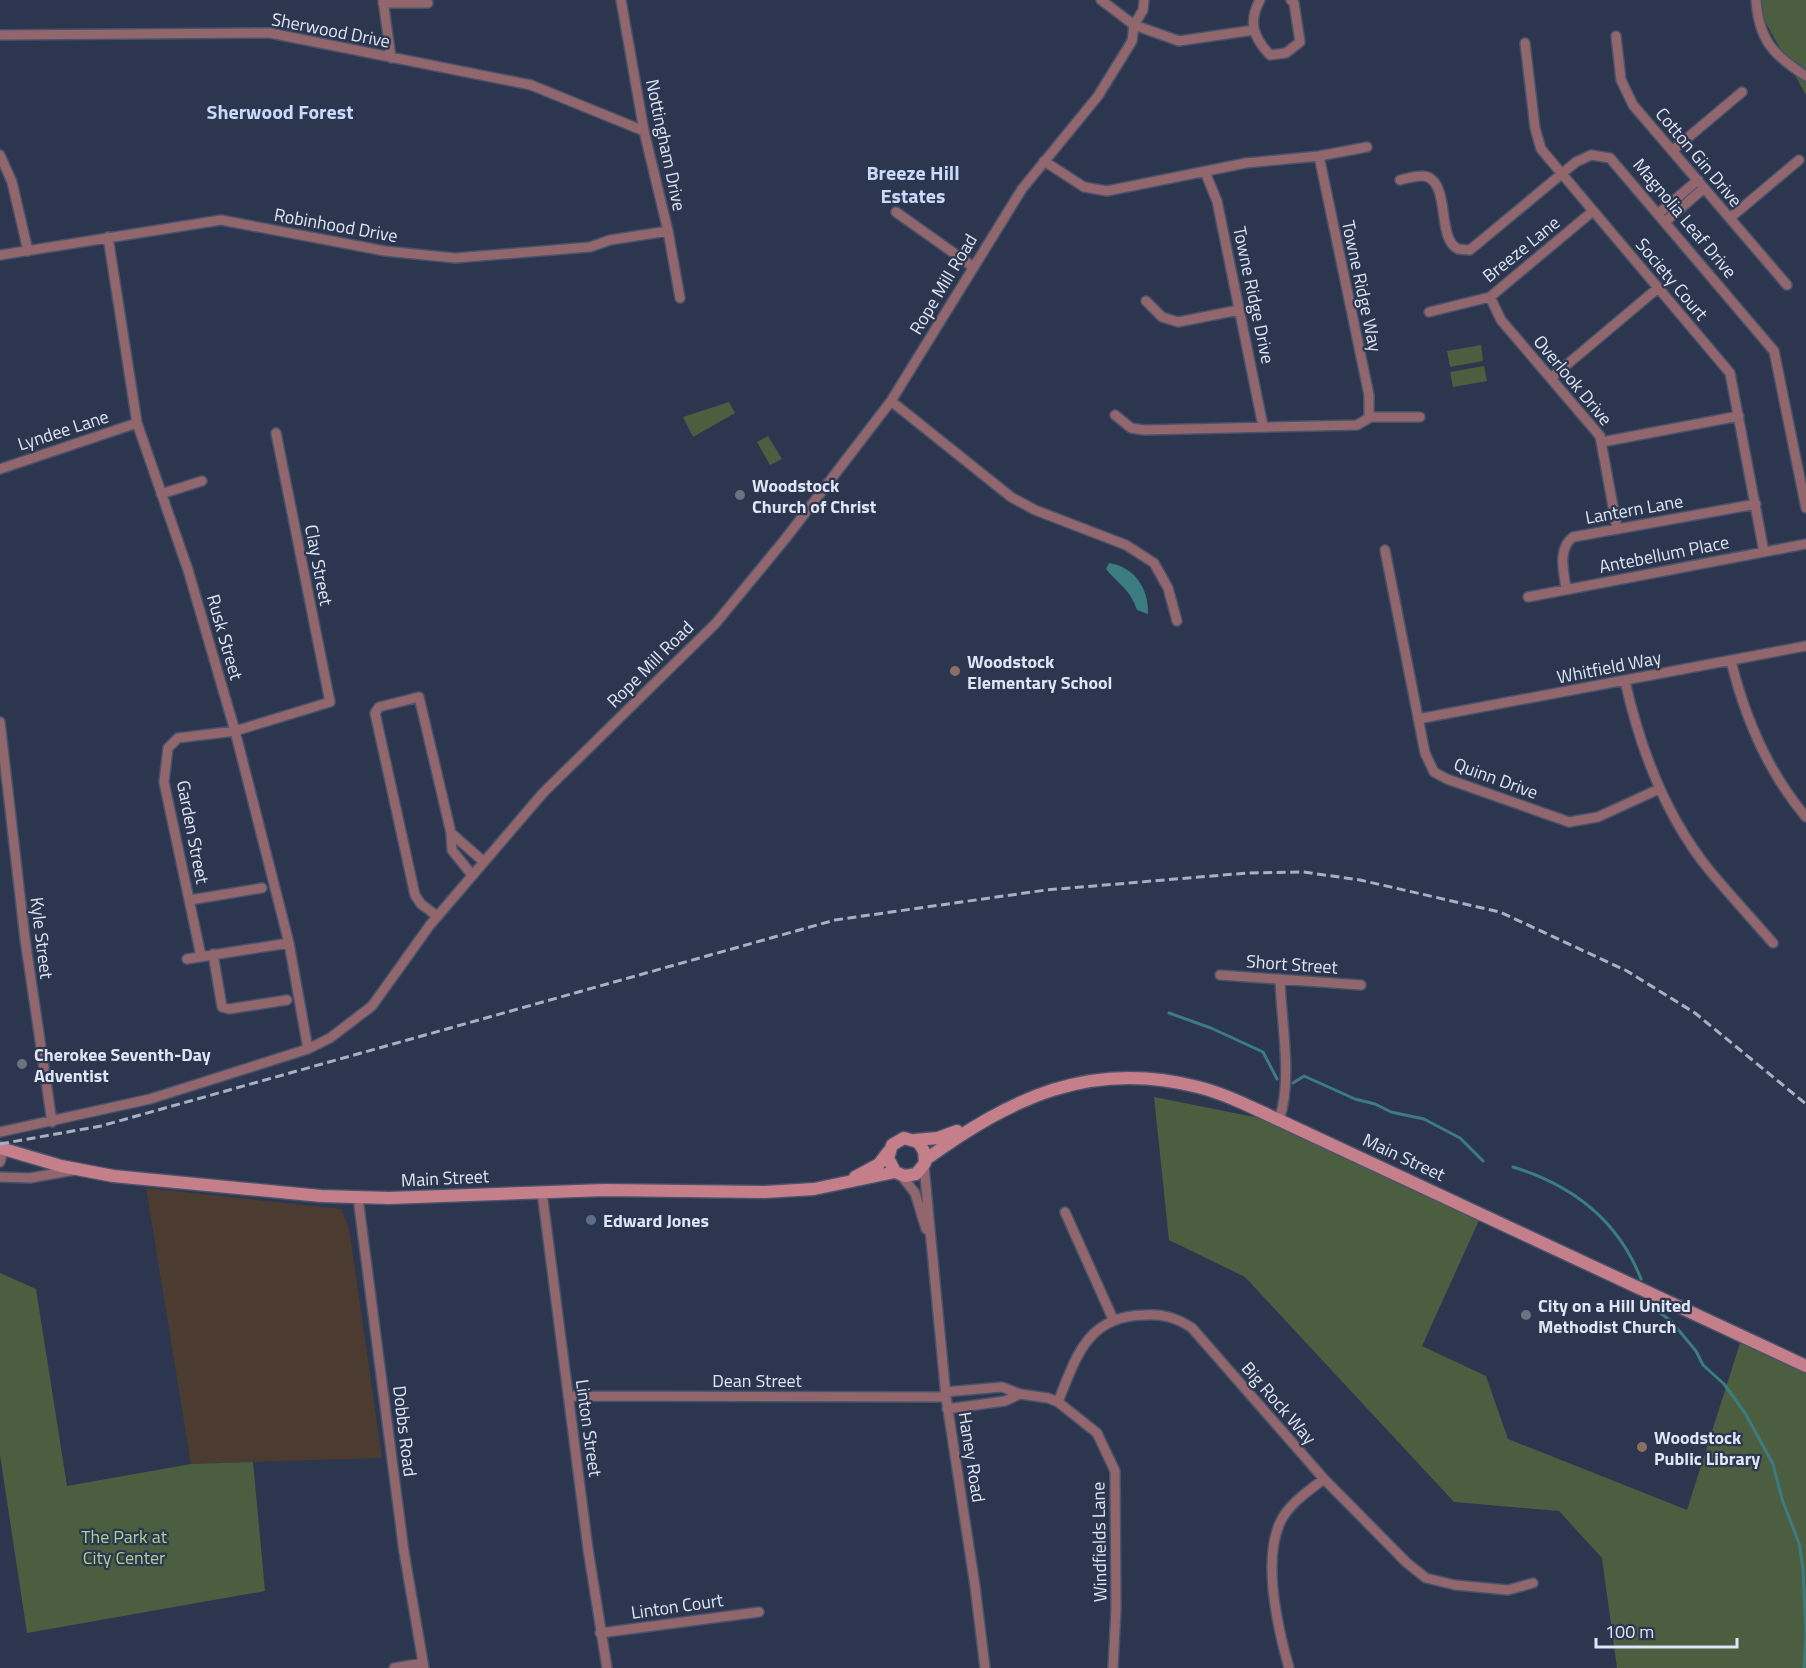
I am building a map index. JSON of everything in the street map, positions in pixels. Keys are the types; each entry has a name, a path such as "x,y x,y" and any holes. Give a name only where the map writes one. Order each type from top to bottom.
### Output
{"main road":[{"name":"Main Street","path":"834,1184 879,1164 890,1148 901,1139 938,1138 972,1126 1046,1091 1079,1083 1124,1077 1164,1080 1200,1087 1279,1120 1806,1366"},
{"name":"Main Street","path":"2,1148 77,1170 157,1180 358,1198 542,1192 765,1192 795,1191 898,1174 912,1176 924,1163 972,1126"},
{"path":"915,1140 923,1149 924,1163"},
{"path":"890,1148 888,1161 898,1174"}],"street":[{"name":"Nottingham Drive","path":"621,0 644,131 668,231 680,298"},
{"path":"1101,0 1134,25 1179,41 1254,30"},
{"name":"Rope Mill Road","path":"0,1132 52,1122 203,1084 308,1049 330,1038 372,1006 437,916 543,793 716,623 786,538 891,401 972,266 1022,189 1098,96 1132,41 1134,25 1143,10 1144,0"},
{"path":"1260,0 1253,14 1254,30 1260,44 1270,55 1286,52 1300,42 1294,3 1291,0"},
{"path":"1756,0 1761,27 1770,46 1782,60 1806,76"},
{"path":"391,58 383,1 428,3"},
{"name":"Sherwood Drive","path":"0,35 270,33 531,85 644,131"},
{"name":"Cotton Gin Drive","path":"1616,36 1621,80 1627,95 1787,285"},
{"name":"Society Court","path":"1525,44 1536,135 1541,149 1730,373 1764,552"},
{"path":"1672,151 1742,92"},
{"path":"1044,160 1070,180 1097,190 1125,189 1246,163 1319,156 1367,147"},
{"path":"0,155 12,182 28,250"},
{"name":"Magnolia Leaf Drive","path":"1400,180 1423,176 1433,180 1439,191 1449,241 1453,247 1463,250 1477,246 1583,157 1604,155 1617,164 1774,351 1794,449 1801,459 1806,508"},
{"name":"Towne Ridge Way","path":"1319,156 1369,395 1369,417"},
{"path":"1730,218 1799,159"},
{"name":"Towne Ridge Drive","path":"1205,172 1217,201 1263,426"},
{"path":"1662,217 1701,184"},
{"name":"Breeze Lane","path":"1429,312 1490,297 1593,211"},
{"path":"896,212 972,266"},
{"name":"Robinhood Drive","path":"0,255 221,220 385,251 455,258 590,247 610,240 668,231"},
{"name":"Rusk Street","path":"108,237 137,423 188,570 235,731 290,943 308,1049"},
{"path":"1551,378 1658,288"},
{"name":"Overlook Drive","path":"1490,297 1500,320 1595,430 1602,442 1617,528"},
{"path":"1146,301 1162,317 1178,322 1239,310"},
{"path":"891,401 1011,497 1035,510 1126,545 1154,563 1168,588 1177,621"},
{"path":"1115,415 1131,428 1144,430 1357,425 1364,423 1369,417 1420,417"},
{"path":"1602,442 1739,417"},
{"name":"Lyndee Lane","path":"0,469 137,423"},
{"name":"Clay Street","path":"276,433 330,702"},
{"path":"1794,449 1806,447"},
{"path":"161,494 202,481"},
{"name":"Lantern Lane","path":"1566,589 1563,564 1568,541 1580,535 1756,504"},
{"name":"Antebellum Place","path":"1528,597 1806,544"},
{"name":"Quinn Drive","path":"1385,550 1418,719 1428,764 1434,772 1447,779 1569,822 1587,820 1659,789"},
{"name":"Whitfield Way","path":"1418,719 1806,646"},
{"path":"1731,661 1738,689 1757,742 1777,776 1806,817"},
{"path":"1625,681 1633,718 1659,789 1709,870 1773,943"},
{"path":"437,916 421,904 415,895 375,712 379,707 419,698 451,833 452,850 472,875"},
{"name":"Garden Street","path":"201,956 164,782 168,748 178,738 235,731 330,702"},
{"name":"Kyle Street","path":"0,722 25,939 52,1122"},
{"path":"451,833 484,862"},
{"path":"190,900 262,888"},
{"path":"187,959 290,943"},
{"path":"213,954 222,1007 229,1009 287,1000"},
{"name":"Short Street","path":"1220,975 1360,985"},
{"path":"1279,1120 1284,1106 1285,1083 1280,979"},
{"path":"0,1162 2,1148"},
{"name":"Haney Road","path":"924,1163 945,1395 977,1596 985,1668"},
{"path":"0,1178 30,1178 77,1170"},
{"name":"Haney Road","path":"898,1174 915,1193 931,1251"},
{"name":"Linton Street","path":"542,1192 600,1634 607,1668"},
{"name":"Dobbs Road","path":"358,1198 404,1552 424,1665"},
{"path":"945,1395 1002,1387 1020,1394 1048,1398 1058,1402 1078,1353 1093,1334 1113,1319 1065,1212"},
{"name":"Big Rock Way","path":"1113,1319 1159,1314 1179,1320 1192,1328 1324,1479 1407,1563 1426,1578 1455,1585 1508,1590 1533,1583"},
{"path":"947,1409 1005,1401 1020,1394"},
{"name":"Dean Street","path":"568,1396 945,1395"},
{"name":"Windfields Lane","path":"1058,1402 1097,1433 1115,1472 1116,1609 1113,1668"},
{"path":"1289,1668 1273,1583 1272,1550 1279,1524 1295,1501 1324,1479"},
{"name":"Linton Court","path":"600,1634 759,1612"},
{"path":"394,1668 424,1665"}],"shaded area":[{"path":"1109,563 1126,569 1139,581 1146,596 1148,614 1137,610 1128,592 1106,569"},
{"path":"146,1188 341,1209 349,1228 382,1458 191,1464"}],"green space":[{"path":"1753,0 1806,0 1806,95"},
{"path":"1481,345 1483,361 1450,367 1447,351"},
{"path":"1484,366 1487,381 1453,387 1450,372"},
{"path":"729,402 735,413 693,437 683,417"},
{"path":"768,436 782,459 770,465 757,442"},
{"path":"1154,1097 1275,1121 1481,1216 1422,1346 1486,1376 1508,1439 1687,1510 1741,1340 1806,1367 1806,1668 1617,1668 1602,1558 1559,1511 1454,1502 1245,1277 1169,1240"},
{"name":"The Park at City Center","path":"0,1273 36,1289 67,1486 191,1464 253,1462 265,1591 27,1633 0,1455"}],"waterway":[{"path":"1169,1013 1211,1028 1263,1052 1277,1079"},
{"path":"1293,1083 1304,1076 1391,1112 1424,1119 1460,1138 1483,1161"},
{"path":"1513,1167 1555,1184 1591,1208 1620,1239 1641,1279"},
{"path":"1649,1299 1652,1307 1671,1321 1696,1351 1703,1365 1724,1384 1745,1413 1773,1464 1782,1499 1799,1543 1803,1568 1806,1634 1804,1668"}],"railway":[{"path":"0,1144 101,1126 835,920 1046,890 1247,873 1303,872 1360,880 1500,912 1627,971 1695,1013 1806,1104"}],"place":[{"name":"Woodstock Church of Christ","path":"740,495"},
{"name":"Woodstock Elementary School","path":"955,671"},
{"name":"Cherokee Seventh-Day Adventist","path":"22,1064"},
{"name":"Edward Jones","path":"591,1220"},
{"name":"City on a Hill United Methodist Church","path":"1526,1315"},
{"name":"Woodstock Public Library","path":"1642,1447"}],"district":[{"name":"Sherwood Forest","path":"280,111"},
{"name":"Breeze Hill Estates","path":"913,184"}]}
